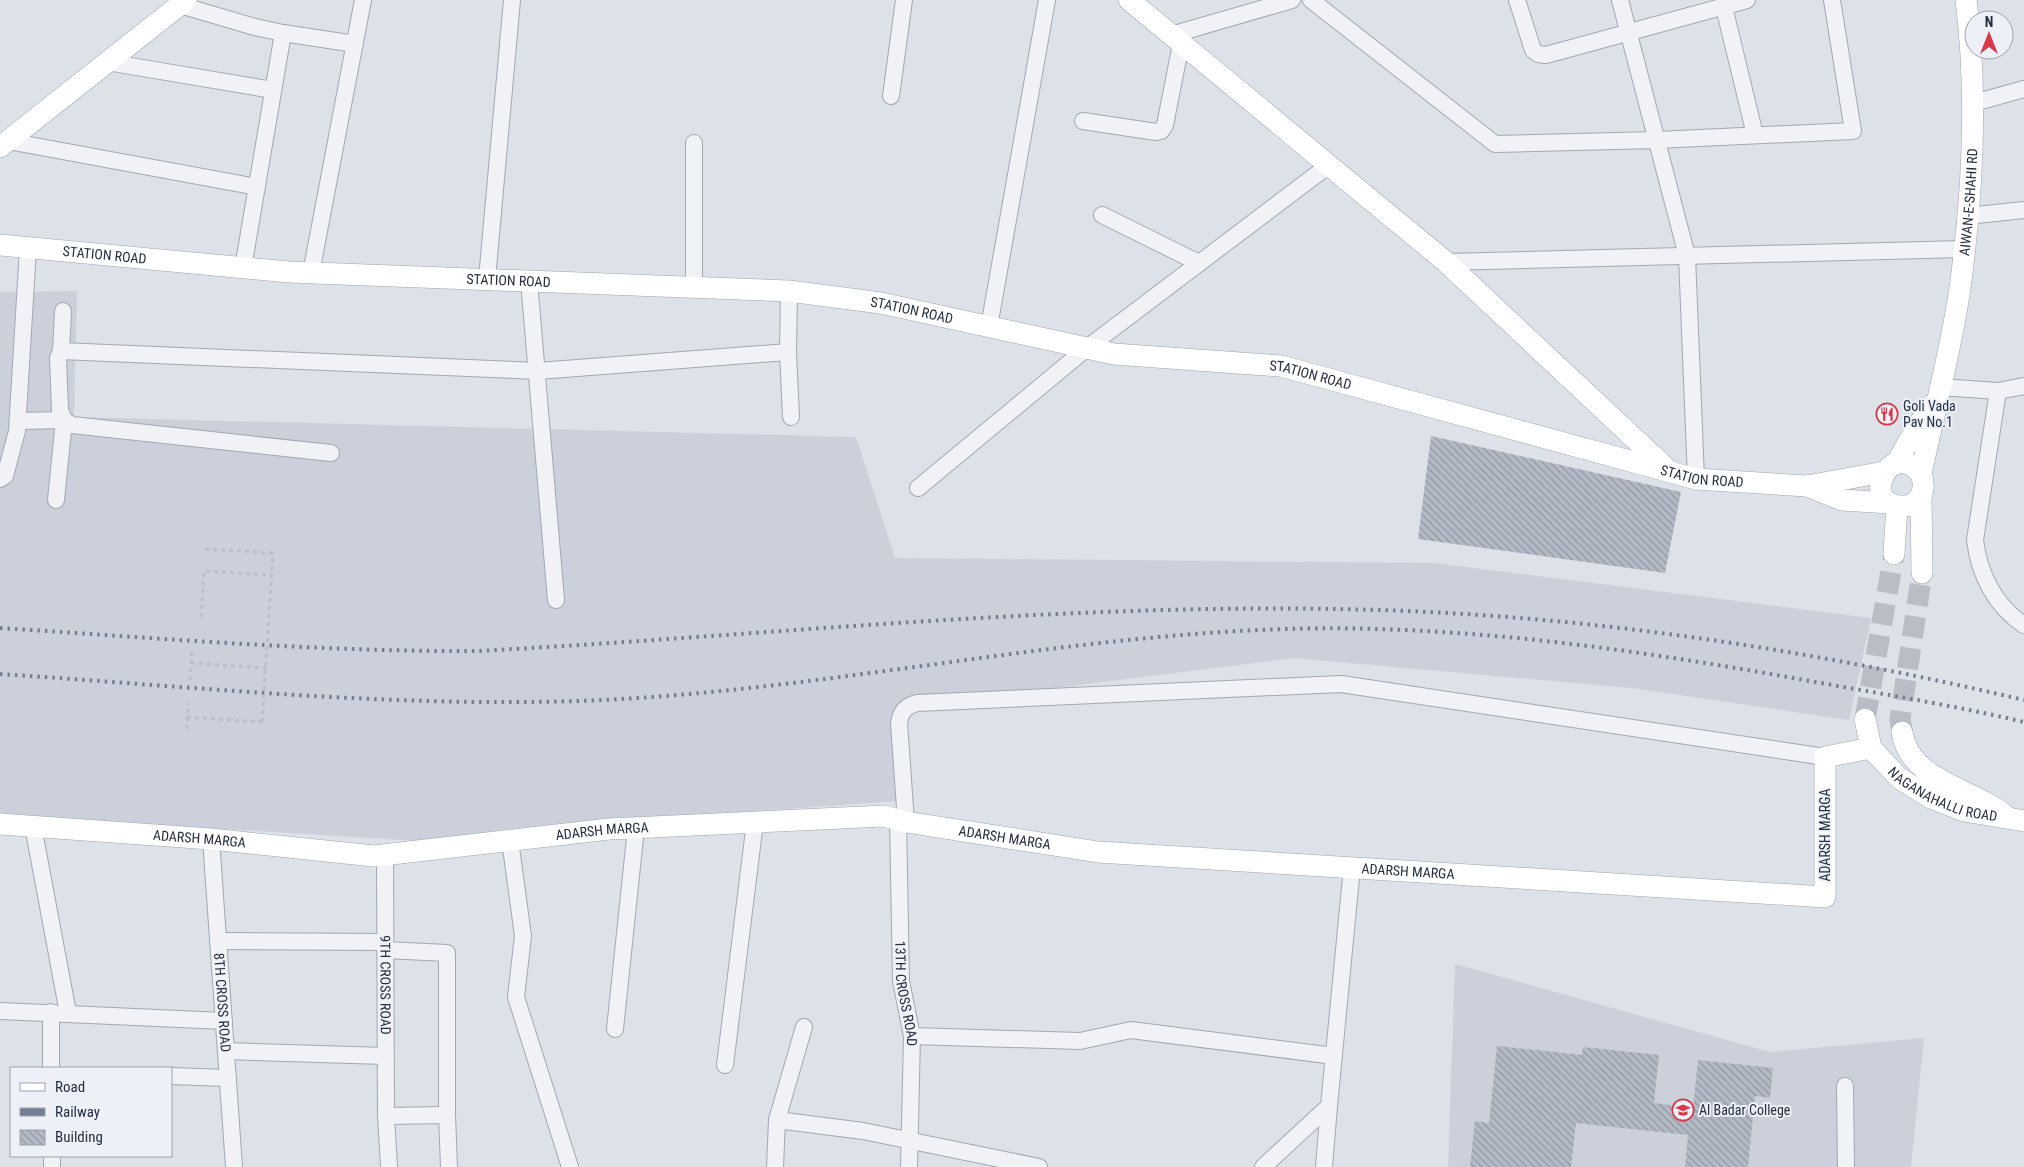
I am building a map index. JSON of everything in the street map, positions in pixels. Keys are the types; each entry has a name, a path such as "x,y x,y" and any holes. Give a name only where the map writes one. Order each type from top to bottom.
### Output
{"main road":[{"path":"1129,0 1446,262 1670,472"},
{"name":"AIWAN-E-SHAHI RD","path":"1921,474 1957,305 1964,249 1974,103 1966,0"},
{"path":"4,144 183,3"},
{"name":"STATION ROAD","path":"0,245 311,273 789,291 881,304 1114,354 1281,366 1696,479 1807,486"},
{"path":"1894,554 1893,505 1881,492 1880,486 1938,393"},
{"path":"1910,465 1921,474 1924,488 1921,495 1911,505 1893,505 1842,500 1807,486 1910,465"},
{"path":"1921,495 1922,573"},
{"path":"1825,758 1871,748 1865,718"},
{"path":"1902,732 1908,754 1919,765 1946,783 1994,806 2016,820"},
{"name":"NAGANAHALLI ROAD","path":"1871,748 1899,778 1931,798 1964,811 2016,820"},
{"name":"ADARSH MARGA","path":"0,824 211,839 374,856 636,828 884,816 1098,852 1352,866 1825,897 1825,758"}],"street":[{"path":"311,273 363,0"},
{"path":"487,279 512,0"},
{"path":"890,96 904,0"},
{"path":"989,327 1047,0"},
{"path":"1083,121 1156,132 1161,130 1165,125 1176,39 1292,0"},
{"path":"1311,0 1496,144 1657,140 1853,130 1832,0"},
{"path":"1517,0 1533,50 1538,54 1546,55 1747,0"},
{"path":"1620,0 1687,256 1696,479"},
{"path":"183,3 254,28 355,44"},
{"path":"1724,7 1755,135"},
{"path":"243,268 282,33"},
{"path":"107,62 273,90"},
{"path":"1974,103 2024,89"},
{"path":"694,143 694,287"},
{"path":"4,144 257,187"},
{"path":"918,488 1087,348 1329,165"},
{"path":"1967,216 2024,210"},
{"path":"1102,215 1199,263"},
{"path":"0,478 5,476 8,470 18,421 28,248"},
{"path":"1446,262 1964,249"},
{"path":"530,281 556,600"},
{"path":"789,291 788,352 791,416"},
{"path":"56,500 64,420 60,410 58,358 62,351 63,311"},
{"path":"62,351 538,371 788,352"},
{"path":"1938,393 1998,391 2024,386"},
{"path":"1998,391 1975,540 1977,558 1997,600 2009,615 2024,625"},
{"path":"18,421 64,420 72,424 331,453"},
{"name":"13TH CROSS ROAD","path":"909,1167 912,1036 901,981 902,820 898,723 901,714 907,706 918,702 1341,684 1513,711 1650,729 1825,758"},
{"path":"725,1065 755,822"},
{"path":"33,826 68,1012"},
{"path":"615,1029 636,828"},
{"name":"8TH CROSS ROAD","path":"211,839 234,1167"},
{"path":"510,840 523,936 516,997 570,1167"},
{"name":"9TH CROSS ROAD","path":"385,855 385,1056 389,1167"},
{"path":"1324,1167 1328,1106 1352,866"},
{"path":"218,941 385,946 447,953 447,1115 449,1167"},
{"path":"0,1011 68,1012 224,1020"},
{"path":"51,1012 51,1067"},
{"path":"775,1167 777,1120 804,1027"},
{"path":"912,1036 1080,1042 1131,1030 1334,1056"},
{"path":"226,1052 385,1056"},
{"path":"172,1076 228,1078"},
{"path":"1845,1086 1846,1167"},
{"path":"1262,1167 1328,1106"},
{"path":"386,1116 447,1115"},
{"path":"777,1120 858,1130 1039,1167"}],"path":[{"path":"187,717 262,722 274,552 205,549"},
{"path":"201,618 204,571 272,575"},
{"path":"190,680 192,648"},
{"path":"191,663 266,668"},
{"path":"187,729 188,703"}],"shaded area":[{"path":"77,291 74,417 856,437 895,558 1434,563 1871,618 1849,720 1631,688 1293,658 910,706 898,801 517,828 418,841 0,815 0,292"},
{"name":"Al Badar College","path":"1455,964 1770,1052 1924,1038 1911,1167 1448,1167"}],"building":[{"path":"1431,436 1681,492 1665,573 1418,539"},
{"path":"1497,1046 1582,1055 1583,1047 1659,1055 1654,1103 1693,1108 1698,1060 1773,1068 1770,1098 1755,1096 1748,1167 1685,1167 1688,1135 1576,1123 1571,1167 1470,1167 1475,1121 1489,1123"}],"tunnel":[{"path":"1865,719 1894,554"},
{"path":"1902,732 1900,719 1922,573"}],"railway":[{"path":"0,628 298,647 478,651 1073,613 1192,609 1430,612 1579,624 1729,642 1877,668 2024,700"},
{"path":"0,674 377,699 452,702 603,700 774,685 1114,642 1199,634 1285,629 1349,628 1476,634 1603,648 1793,678 1938,704 2024,722"}],"place":[{"name":"Goli Vada Pav No.1","path":"1887,414"},
{"name":"Al Badar College","path":"1683,1110"}]}
